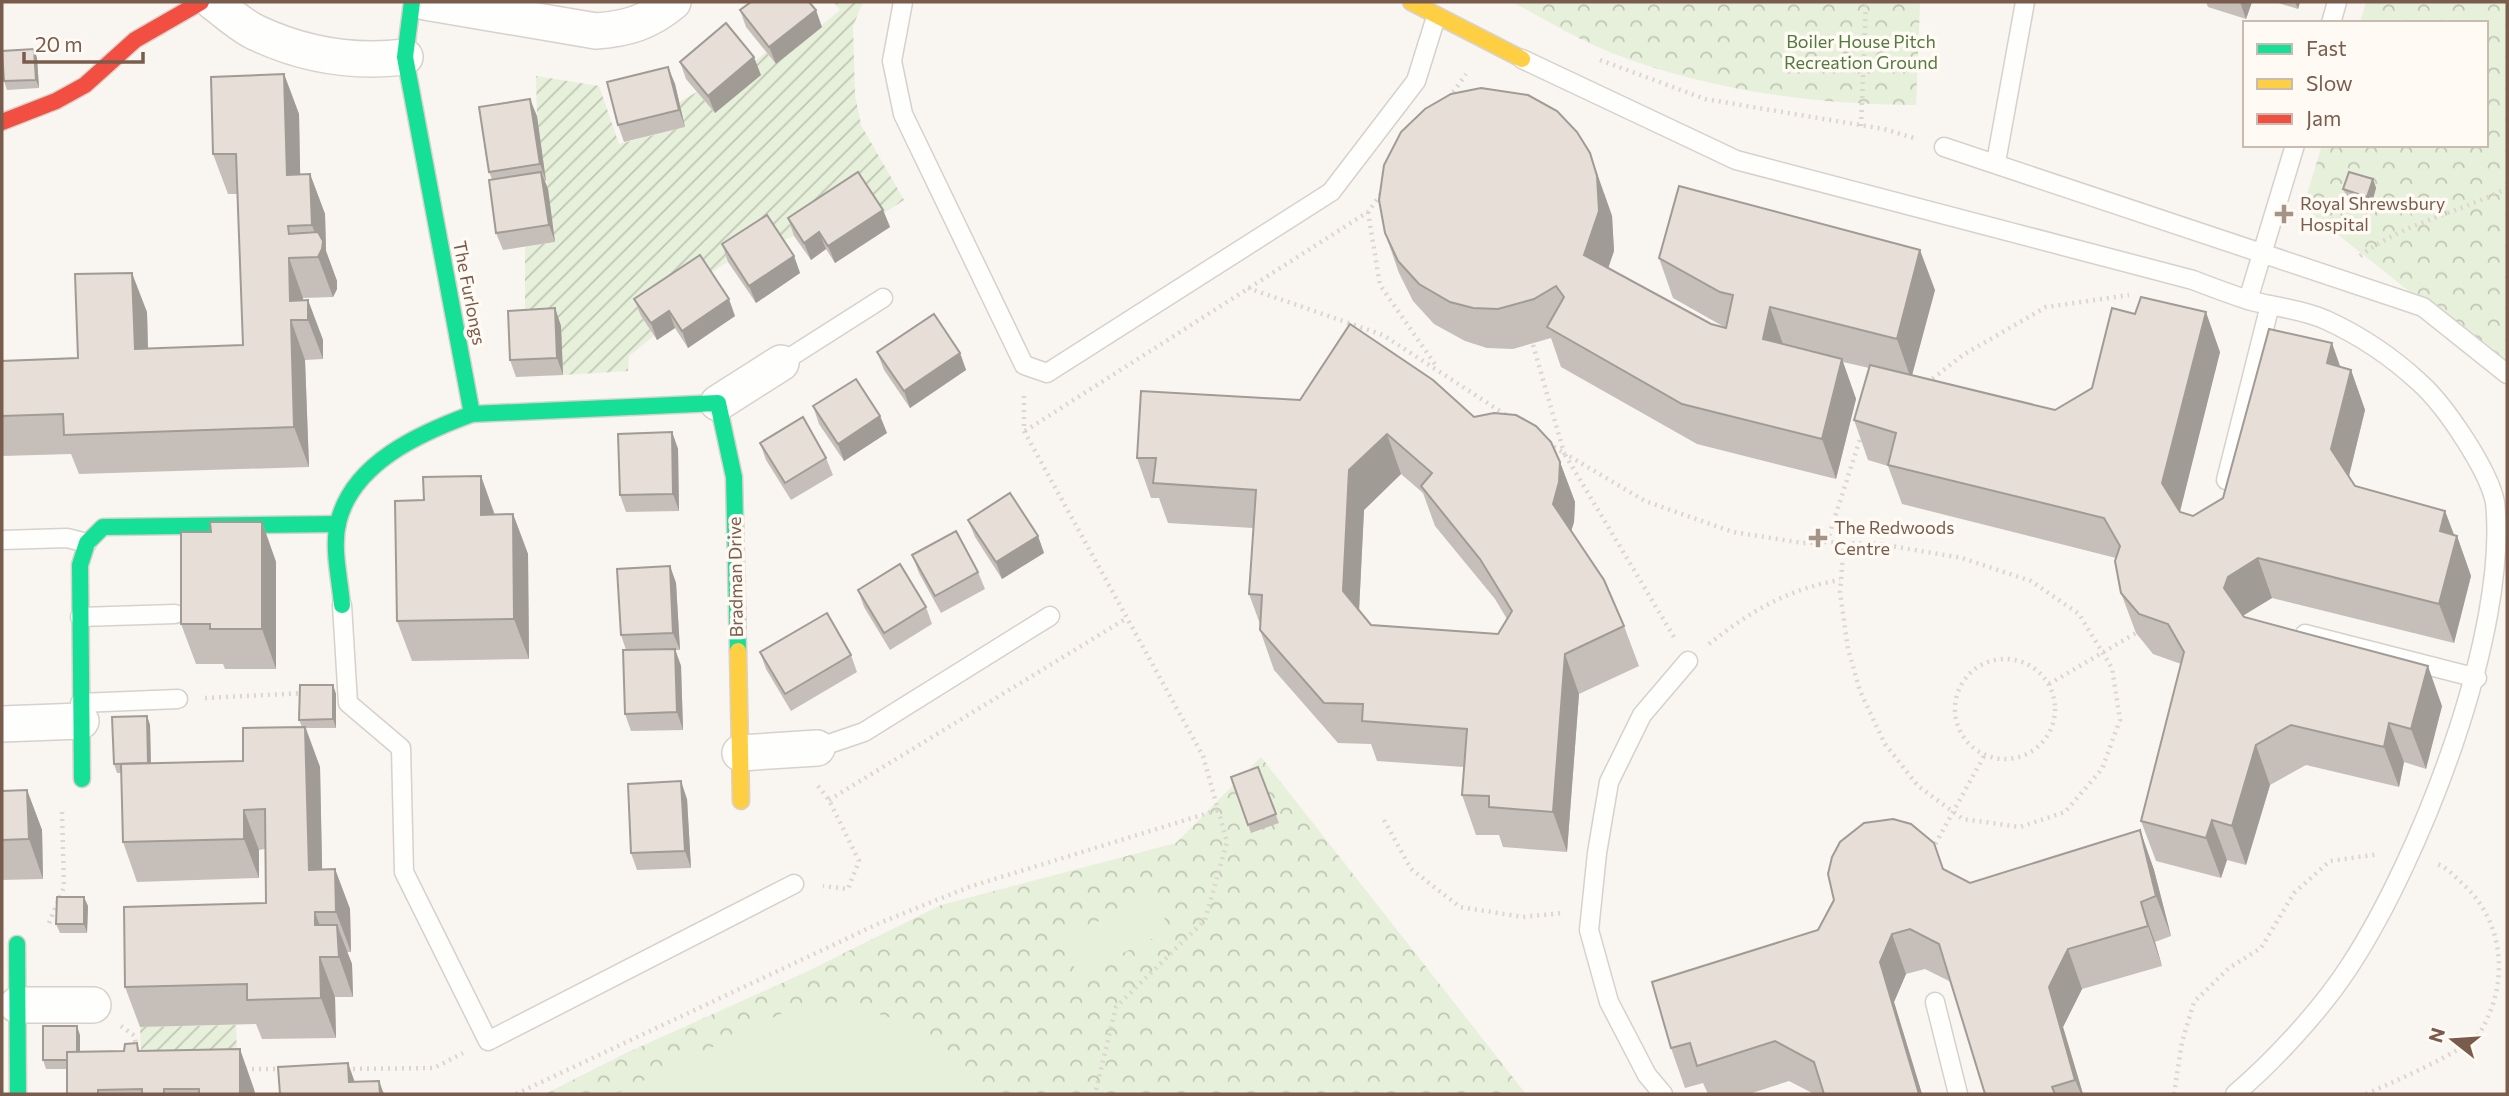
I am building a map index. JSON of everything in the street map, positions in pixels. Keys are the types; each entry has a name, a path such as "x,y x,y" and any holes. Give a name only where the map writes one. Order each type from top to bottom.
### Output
{"street":[{"path":"2,122 56,101 85,85 135,40 201,2"},
{"path":"213,2 255,33 307,52 369,61 405,57"},
{"name":"The Furlongs","path":"412,2 405,57 472,414"},
{"path":"425,2 596,31 622,29 654,18 673,2"},
{"path":"1411,2 1522,59"},
{"path":"342,605 338,524 352,493 393,454 436,426 472,414 718,403 781,363"},
{"name":"Bradman Drive","path":"718,403 734,477 741,801"},
{"path":"82,779 80,565 87,543 103,527 338,524"},
{"path":"2,724 81,712"},
{"path":"740,753 803,749"},
{"path":"17,944 18,1094"},
{"path":"17,1005 93,1005"}],"lane":[{"path":"903,2 892,61 902,114 1024,365 1047,373 1331,192 1416,81 1436,17"},
{"path":"1996,162 2025,2"},
{"path":"2332,21 2337,2"},
{"path":"1522,59 1736,160 2193,280 2249,300 2325,319 2376,349 2420,383 2466,440 2495,501 2501,573 2477,678 2448,773 2385,906 2348,969 2297,1031 2235,1094"},
{"path":"1944,147 1996,162 2423,307 2507,374"},
{"path":"2249,300 2294,147"},
{"path":"781,363 883,298"},
{"path":"2226,480 2270,305"},
{"path":"2,540 67,538 87,543"},
{"path":"342,605 348,703 401,748 404,872 488,1041 794,884"},
{"path":"80,617 175,614"},
{"path":"803,749 864,732 1050,616"},
{"path":"2291,630 2477,678"},
{"path":"1663,1094 1647,1075 1608,1002 1589,930 1597,853 1609,782 1642,715 1688,661"},
{"path":"81,712 178,699"},
{"path":"1935,1002 1958,1094"}],"path":[{"path":"1861,126 1866,2"},
{"path":"1591,57 1705,99 1884,129 1944,147"},
{"path":"2333,276 2382,239 2479,202 2507,188"},
{"path":"1368,212 1380,285 1438,370"},
{"path":"1248,288 1383,335 1520,424"},
{"path":"1915,383 1927,384 1962,355 2046,307 2131,295"},
{"path":"1533,345 1564,453 1688,661 1764,605 1807,585 1841,580"},
{"path":"1024,365 1024,431 1203,755 1227,842 1205,920 1116,1007 1095,1094"},
{"path":"1827,542 1863,430"},
{"path":"1542,439 1644,501 1733,532 1803,543 1827,542 1880,544 1962,558 2031,581 2079,614 2112,668 2120,720 2102,769 2065,812 2020,827 1963,819 1918,786 1885,744 1860,691 1848,649 1840,592 1844,543"},
{"path":"830,800 1128,618"},
{"path":"2049,684 2136,632"},
{"path":"2008,659 2025,663 2049,684 2054,698 2055,714 2043,743 2031,753 2000,760 1984,756 1970,746 1959,732 1955,715 1956,698 1963,681 1983,665 2008,659"},
{"path":"178,699 348,691"},
{"path":"794,884 848,889 859,861 803,749"},
{"path":"1931,853 1984,756"},
{"path":"17,944 43,938 64,887 62,784 82,779"},
{"path":"516,1094 882,922 969,887 1218,810"},
{"path":"1384,820 1410,869 1460,907 1523,917 1591,910"},
{"path":"93,1005 135,1036 137,1059"},
{"path":"340,1069 434,1068 488,1041"},
{"path":"232,1069 286,1069"}],"green space":[{"path":"834,2 863,2 853,26 855,95 861,125 904,200 881,215 794,236 728,262 641,316 654,336 629,356 628,371 563,375 561,326 525,327 525,247 555,242 537,116 536,76 599,86 619,144 685,127 679,102 697,92 715,113 752,64 766,52 776,64 840,10"},
{"name":"Boiler House Pitch Recreation Ground","path":"1512,2 1920,2 1916,105 1800,98 1685,77 1599,48"},
{"path":"2366,2 2507,2 2507,369 2303,207 2321,147 2488,147 2488,21 2361,21"},
{"path":"1261,757 1526,1094 545,1094 624,1054 802,974 941,905 1176,843"},
{"path":"1152,894 1170,930 1078,975 1061,940"},
{"path":"842,1002 910,1024 955,1056 987,1094 616,1094 799,1005"},
{"path":"236,1025 237,1061 142,1064 140,1027"}],"building":[{"path":"751,2 809,2 816,10 769,47 740,10"},
{"path":"726,23 754,57 708,96 680,62"},
{"path":"34,49 36,80 4,81 2,51"},
{"path":"668,67 679,110 618,125 607,82"},
{"path":"284,74 287,175 310,174 312,225 288,226 289,234 318,232 323,241 318,257 289,258 290,301 308,300 308,320 291,320 294,427 64,435 63,414 2,416 2,361 78,358 75,274 132,273 135,349 243,345 236,154 213,154 211,77"},
{"path":"1481,88 1528,95 1557,111 1577,132 1590,153 1597,176 1599,211 1584,255 1711,324 1726,328 1733,295 1720,292 1659,258 1679,186 1920,250 1897,339 1770,307 1763,339 1842,359 1822,439 1682,404 1547,327 1564,297 1556,286 1534,299 1498,309 1473,308 1450,302 1419,284 1398,261 1385,233 1379,200 1384,165 1401,132 1425,109 1451,94"},
{"path":"530,99 540,164 489,172 479,107"},
{"path":"541,172 549,225 496,233 489,180"},
{"path":"858,172 883,210 828,246 819,232 804,243 788,218"},
{"path":"2349,172 2373,179 2367,197 2343,189"},
{"path":"767,215 794,256 749,286 722,244"},
{"path":"700,255 729,299 682,331 669,311 651,323 634,299"},
{"path":"2141,297 2206,312 2162,483 2180,512 2193,516 2223,498 2269,329 2332,343 2327,363 2351,370 2331,449 2355,486 2445,511 2440,531 2457,536 2439,604 2258,558 2228,577 2224,588 2244,617 2428,666 2411,729 2389,723 2384,747 2291,725 2256,745 2232,826 2212,820 2206,838 2141,821 2184,652 2168,624 2139,614 2121,593 2115,561 2120,546 2104,518 1888,465 1896,433 1854,420 1870,365 2055,410 2092,388 2112,308 2135,314"},
{"path":"555,308 557,358 510,360 508,311"},
{"path":"934,314 960,353 904,391 877,352"},
{"path":"1350,324 1433,380 1474,417 1494,413 1516,415 1536,426 1551,442 1560,462 1559,482 1553,504 1604,580 1624,626 1565,654 1553,812 1489,807 1489,796 1462,795 1467,729 1362,721 1363,704 1324,703 1260,630 1262,595 1249,594 1256,490 1153,483 1156,458 1137,458 1141,391 1300,400","holes":["1387,434 1432,473 1421,486 1480,559 1512,611 1498,634 1371,625 1343,591 1349,470"]},
{"path":"856,379 880,416 838,444 813,406"},
{"path":"803,417 826,458 785,483 760,443"},
{"path":"672,432 673,494 620,495 618,434"},
{"path":"481,476 481,515 513,514 514,619 397,621 395,501 424,500 423,477"},
{"path":"1010,493 1038,536 996,562 968,520"},
{"path":"210,522 262,522 262,629 210,629 210,624 181,624 181,532 211,532"},
{"path":"956,531 978,572 935,596 912,555"},
{"path":"900,564 926,607 884,633 858,590"},
{"path":"670,566 673,633 621,635 617,569"},
{"path":"827,613 851,655 785,694 760,652"},
{"path":"675,649 677,712 625,714 623,650"},
{"path":"300,685 333,685 333,719 299,720"},
{"path":"147,716 148,763 114,764 112,717"},
{"path":"305,727 309,870 335,869 336,912 315,912 315,925 337,925 339,957 320,957 321,998 247,1000 247,984 125,987 124,907 266,903 265,809 244,810 244,839 123,842 121,764 243,761 243,728"},
{"path":"1258,767 1276,814 1248,825 1231,777"},
{"path":"681,781 685,851 631,853 628,784"},
{"path":"27,790 29,839 2,840 2,791"},
{"path":"1893,819 1911,824 1934,843 1943,869 1970,883 2140,830 2156,896 2141,902 2148,926 2068,949 2049,987 2075,1080 2052,1087 2055,1094 1985,1094 1939,944 1910,929 1892,934 1880,962 1919,1094 1824,1094 1814,1062 1775,1041 1697,1066 1690,1043 1671,1048 1652,982 1818,930 1834,900 1828,874 1832,857 1840,842 1864,823"},
{"path":"57,897 84,897 84,924 56,924"},
{"path":"43,1026 77,1026 77,1052 67,1052 67,1060 43,1060"},
{"path":"137,1043 138,1051 240,1049 240,1094 199,1094 199,1089 164,1089 164,1094 142,1094 142,1089 67,1094 67,1052 124,1051 125,1044"},
{"path":"348,1063 349,1082 379,1081 380,1094 280,1094 278,1067"}],"traffic: fast":[{"path":"342,605 336,533 346,502 358,483 373,467 410,441 472,414 405,57 412,2"},
{"path":"472,414 718,403 734,477 738,651"},
{"path":"82,779 80,565 87,543 103,527 338,524"},
{"path":"17,944 18,1094"}],"traffic: slow":[{"path":"1411,2 1522,59"},
{"path":"738,651 741,801"}],"traffic: jam":[{"path":"2,122 56,101 85,85 135,40 201,2"}],"place":[{"name":"Royal Shrewsbury Hospital","path":"2284,214"},
{"name":"The Redwoods Centre","path":"1818,538"}]}
